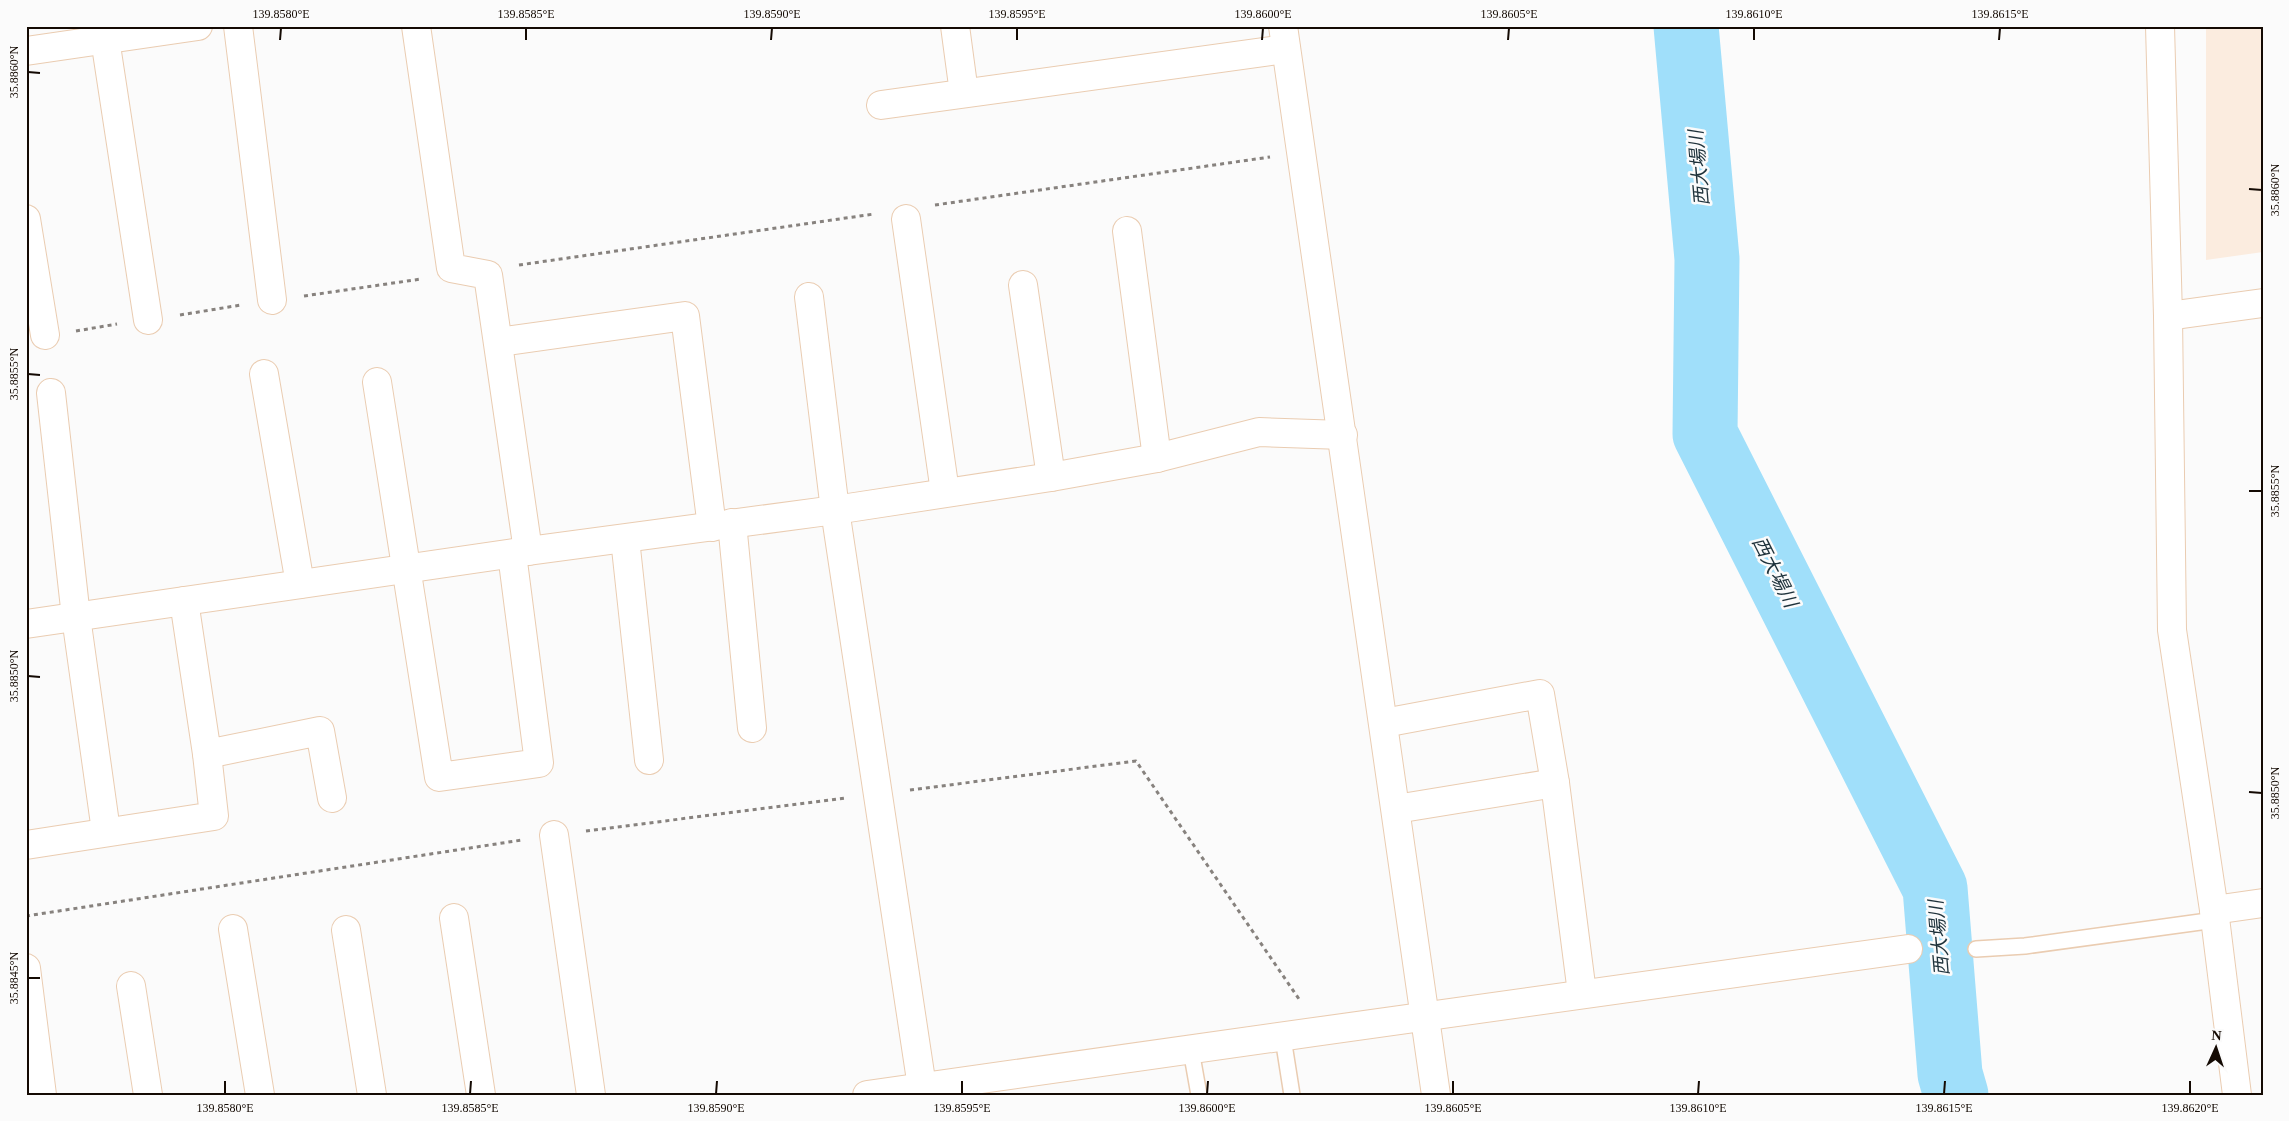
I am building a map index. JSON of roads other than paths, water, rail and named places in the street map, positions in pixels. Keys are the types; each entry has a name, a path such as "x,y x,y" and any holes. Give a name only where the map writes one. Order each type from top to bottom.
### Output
{"street":[{"path":"26,51 198,26"},
{"path":"238,26 272,300"},
{"path":"377,382 439,777 539,763 499,342 488,275 451,268 416,26"},
{"path":"955,26 964,93"},
{"path":"2160,26 2168,316 2172,630 2215,915 2237,1095"},
{"path":"881,104 964,93 1285,38 1436,1095"},
{"path":"105,39 148,320"},
{"path":"916,213 945,492"},
{"path":"26,219 46,335"},
{"path":"1127,232 1158,458"},
{"path":"1023,285 1051,477"},
{"path":"809,297 835,510 876,794 922,1087"},
{"path":"2168,316 2263,303"},
{"path":"499,342 686,316 722,525 752,728"},
{"path":"264,374 300,584"},
{"path":"51,393 76,617 106,831"},
{"path":"26,624 520,552 835,510 1051,477 1158,458 1258,432 1343,435"},
{"path":"625,539 649,760"},
{"path":"26,845 106,831 214,816 207,754 184,601"},
{"path":"1384,723 1540,694 1556,783 1582,993"},
{"path":"207,754 320,731 332,798"},
{"path":"1396,809 1556,783"},
{"path":"554,835 591,1095"},
{"path":"2215,915 2263,903"},
{"path":"454,918 481,1095"},
{"path":"233,930 260,1095"},
{"path":"346,930 372,1095"},
{"path":"871,1094 1283,1038 1582,993 1908,949"},
{"path":"26,968 42,1095"},
{"path":"131,986 148,1095"}],"lane":[{"path":"1976,949 2025,946 2215,915"},
{"path":"1283,1038 1292,1095"},
{"path":"1191,1050 1199,1095"}],"waterway":[{"name":"西大場川","path":"1686,26 1707,259 1705,434 1935,888 1950,1074 1956,1095"}]}
